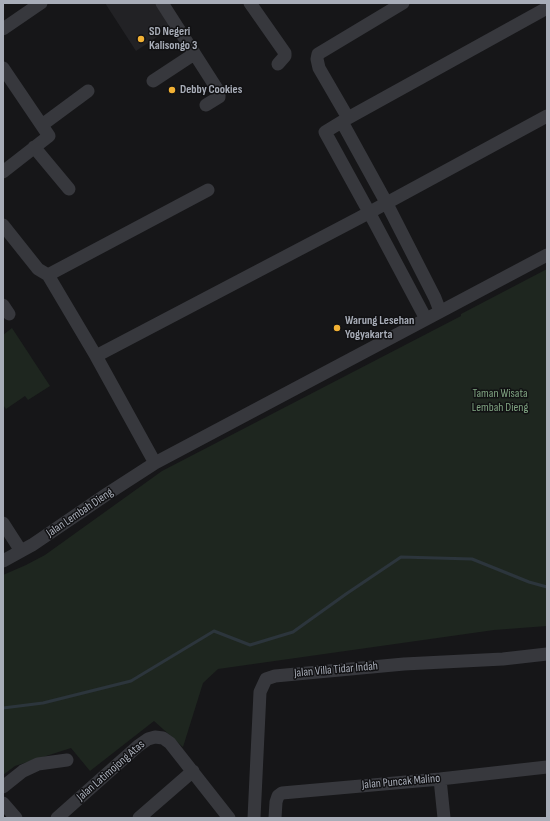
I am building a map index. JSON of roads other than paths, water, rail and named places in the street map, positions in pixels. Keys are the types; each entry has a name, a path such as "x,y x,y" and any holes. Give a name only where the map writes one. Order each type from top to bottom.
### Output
{"street":[{"path":"3,29 40,3"},
{"path":"162,3 219,92 219,96 206,105"},
{"path":"250,3 285,53 285,56 278,64"},
{"path":"403,3 318,54 317,58 319,68 435,298 440,311"},
{"path":"426,319 325,132 547,8"},
{"path":"153,81 194,54"},
{"path":"3,68 49,136 3,172"},
{"path":"42,125 88,91"},
{"path":"96,356 359,218 547,116"},
{"path":"34,147 69,189"},
{"path":"48,275 208,190"},
{"path":"3,225 38,269 48,275 96,356 156,463"},
{"name":"Jalan Lembah Dieng","path":"3,561 42,538 156,463 547,255"},
{"path":"3,523 21,551"},
{"name":"Jalan Villa Tidar Indah","path":"254,818 260,692 266,680 275,676 404,664 503,659 547,654"},
{"name":"Jalan Latimojong Atas","path":"56,818 148,739 155,737 163,738 170,743 193,772"},
{"path":"3,787 23,771 38,764 68,760"},
{"name":"Jalan Puncak Malino","path":"275,818 276,802 278,796 282,793 440,779 547,766"},
{"path":"139,818 193,772 228,818"},
{"path":"440,779 444,818"},
{"path":"3,803 16,818"}],"waterway":[{"path":"3,708 43,703 131,681 214,631 250,645 293,632 401,557 472,559 529,582 547,587"}],"place":[{"name":"SD Negeri Kalisongo 3","path":"141,39"},
{"name":"Debby Cookies","path":"172,90"},
{"name":"Warung Lesehan Yogyakarta","path":"337,328"}],"park label":[{"name":"Taman Wisata Lembah Dieng","path":"500,401"}]}
